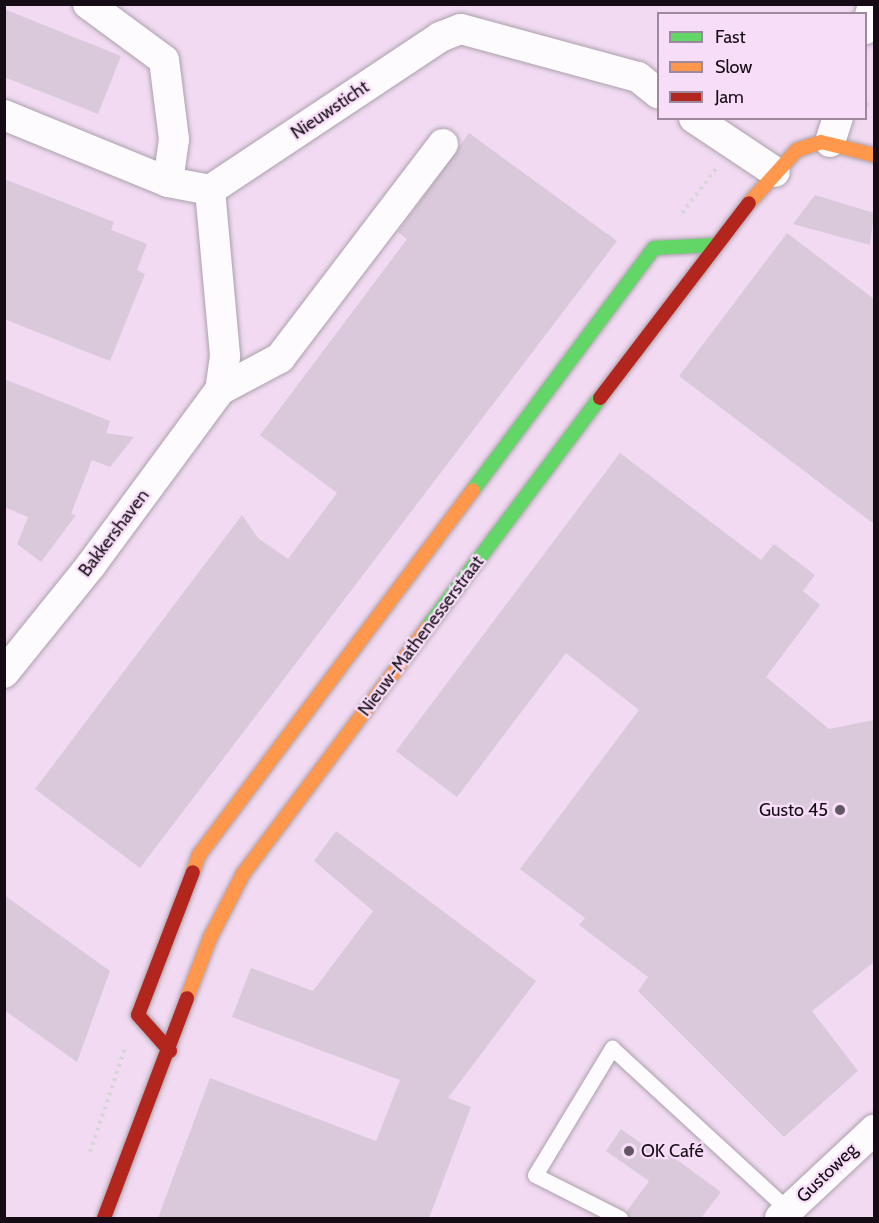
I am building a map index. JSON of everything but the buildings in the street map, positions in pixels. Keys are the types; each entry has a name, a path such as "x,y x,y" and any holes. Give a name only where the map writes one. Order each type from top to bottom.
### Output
{"street":[{"path":"88,4 164,60 174,139 168,182"},
{"path":"867,25 873,4"},
{"name":"Nieuwsticht","path":"210,190 440,37 460,29 638,77 657,92"},
{"path":"4,115 168,182 210,190"},
{"path":"697,120 733,147 775,172"},
{"path":"834,130 874,155"},
{"name":"Nieuw-Mathenesserstraat","path":"104,1218 170,1051 210,938 243,874 715,245 775,172 797,150 834,130"},
{"name":"Bakkershaven","path":"4,673 92,565 220,390 280,358 443,144"},
{"name":"Bakkershaven","path":"210,190 225,356 220,390"},
{"path":"170,1051 138,1015 199,855 654,248 715,245"},
{"name":"Gustoweg","path":"784,1214 874,1130"}],"lane":[{"path":"620,1218 535,1175 612,1048 784,1214"}],"path":[{"path":"654,248 733,147"},
{"path":"87,1162 138,1015"}],"shaded area":[{"path":"5,5 874,5 874,1218 5,1218"}],"traffic: fast":[{"path":"473,490 654,248 715,245"},
{"path":"427,628 600,398"}],"traffic: slow":[{"path":"749,203 797,150 821,142 874,155"},
{"path":"193,872 199,855 473,490"},
{"path":"187,998 210,938 243,874 427,628"}],"traffic: jam":[{"path":"600,398 749,203"},
{"path":"170,1051 138,1015 193,872"},
{"path":"104,1218 187,998"}],"place":[{"name":"Gusto 45","path":"840,810"},
{"name":"OK Café","path":"629,1151"}]}
